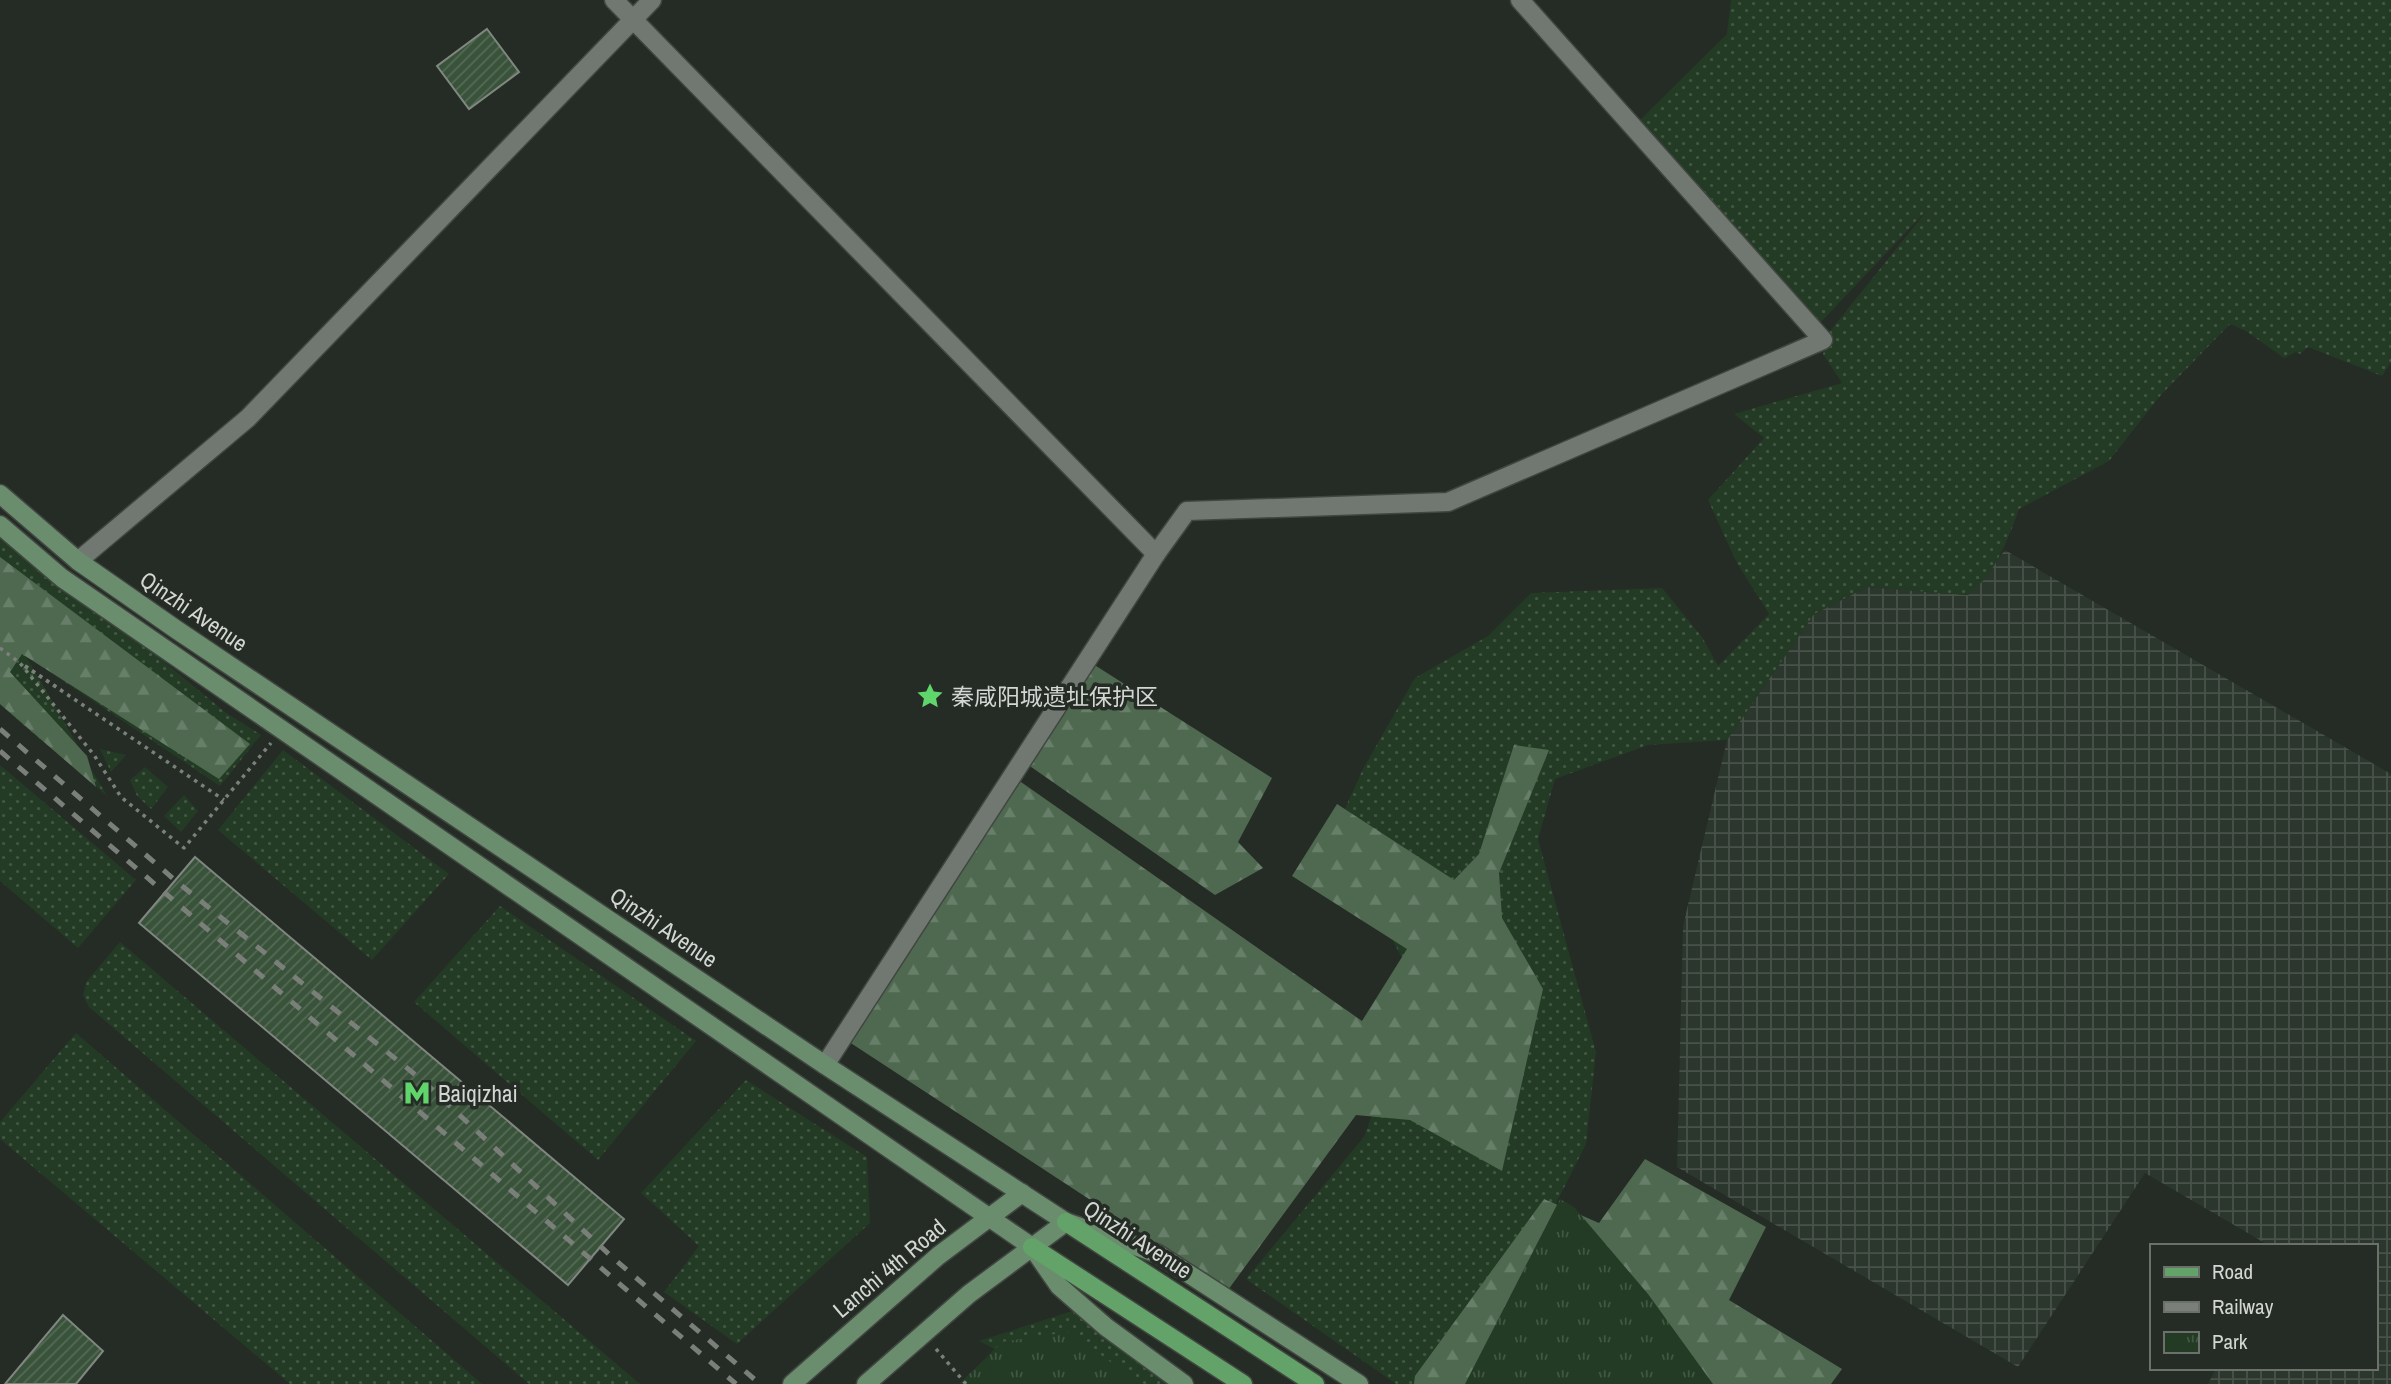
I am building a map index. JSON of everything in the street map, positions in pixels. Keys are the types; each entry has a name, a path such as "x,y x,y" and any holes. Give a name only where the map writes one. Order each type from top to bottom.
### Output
{"main road":[{"name":"Qinzhi Avenue","path":"1066,1222 1315,1384"},
{"path":"1032,1247 1243,1384"}],"street":[{"path":"614,0 1156,554"},
{"path":"78,561 247,418 652,0"},
{"path":"825,1065 1156,554 1187,511 1448,502 1823,340 1520,0"},
{"name":"Qinzhi Avenue","path":"0,494 78,561 825,1065 1066,1222"},
{"name":"Qinzhi Avenue","path":"0,525 62,578 1032,1247"},
{"name":"Lanchi 4th Road","path":"792,1384 938,1256 1022,1193"},
{"path":"866,1384 969,1294 1066,1222 1158,1254 1359,1384"},
{"path":"1032,1247 1059,1286 1106,1327 1184,1384"}],"path":[{"path":"0,648 224,800"},
{"path":"20,663 94,755 121,797 184,848 281,729"},
{"path":"20,663 61,690"},
{"path":"923,1334 966,1384"}],"shaded area":[{"path":"2005,550 2391,774 2391,1384 2208,1384 2215,1370 2377,1370 2377,1244 2267,1244 2145,1173 2018,1367 1677,1167 1683,926 1727,740 1814,614 1867,587 1968,595"}],"green space":[{"path":"1731,0 2391,0 2391,362 2382,376 2308,347 2300,354 2296,352 2284,358 2246,331 2230,324 2160,396 2109,461 2019,509 2007,541 1991,571 1968,595 1867,587 1814,614 1727,740 1648,745 1555,779 1538,839 1596,1052 1586,1144 1465,1384 1396,1384 1246,1279 1364,1137 1389,1068 1412,977 1392,939 1312,881 1363,769 1415,678 1488,636 1531,593 1662,588 1702,637 1718,666 1769,614 1737,563 1708,500 1764,438 1734,414 1842,383 1823,354 1830,331 1929,208 1818,325 1636,124 1727,34"},
{"path":"0,526 225,712 261,735 220,786 26,656 107,796 0,705"},
{"path":"0,557 250,744 219,779 22,654 10,672 87,756 96,787 0,704"},
{"path":"1082,657 1272,778 1238,842 1263,868 1215,895 1024,762"},
{"path":"1514,745 1549,750 1499,873 1502,918 1543,989 1502,1171 1410,1120 1356,1115 1228,1290 840,1036 1008,773 1362,1021 1407,949 1292,876 1337,804 1454,880 1479,854"},
{"path":"100,749 126,755 111,772"},
{"path":"283,750 449,874 372,960 218,830"},
{"path":"0,765 136,880 78,948 0,881"},
{"path":"145,767 168,787 151,809 137,796 130,780"},
{"path":"184,795 198,811 181,832 164,816"},
{"path":"500,906 696,1041 598,1160 414,1002"},
{"path":"120,942 640,1384 529,1384 89,1007 83,995 87,981"},
{"path":"76,1033 482,1384 290,1384 0,1139 0,1122"},
{"path":"746,1080 867,1157 870,1223 737,1344 664,1292 699,1246 641,1193"},
{"path":"1645,1159 1766,1227 1729,1300 1842,1369 1831,1384 1414,1384 1415,1376 1544,1199 1599,1223"},
{"path":"1560,1199 1574,1207 1648,1294 1713,1384 1465,1384"},
{"path":"1072,1311 1174,1384 1062,1384 979,1341"},
{"path":"1068,1332 1142,1384 959,1384 1002,1342"}],"building":[{"path":"487,29 519,72 469,109 437,66"},
{"path":"195,857 624,1219 568,1285 139,923"},
{"path":"63,1315 103,1351 76,1384 5,1384"}],"railway":[{"path":"0,729 176,881 423,1081 613,1258 760,1384"},
{"path":"0,751 736,1384"}],"place":[{"name":"秦咸阳城遗址保护区","path":"930,696"},
{"name":"Baiqizhai","path":"417,1093"}]}
